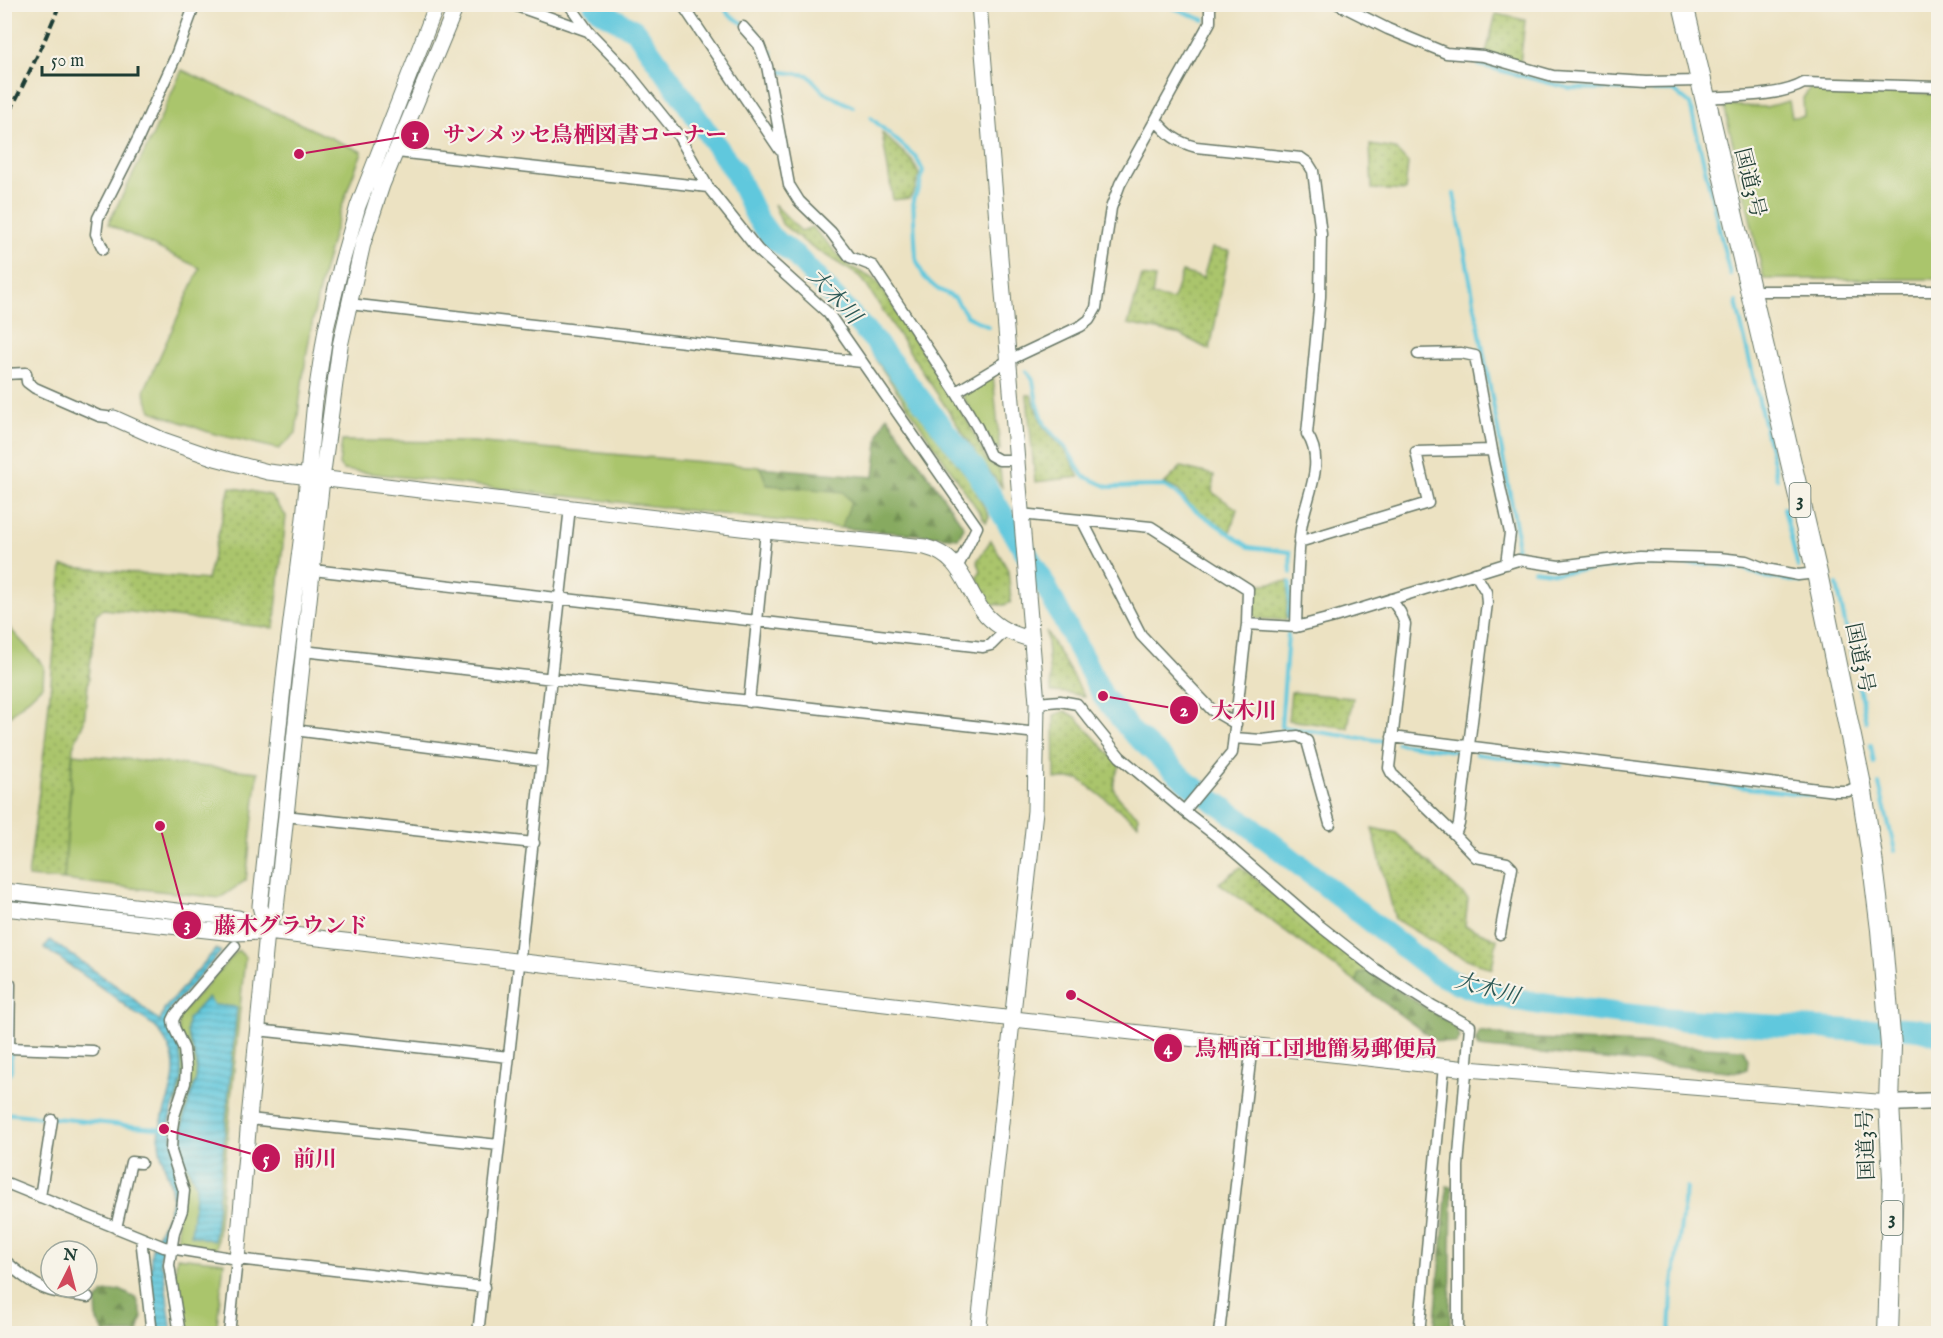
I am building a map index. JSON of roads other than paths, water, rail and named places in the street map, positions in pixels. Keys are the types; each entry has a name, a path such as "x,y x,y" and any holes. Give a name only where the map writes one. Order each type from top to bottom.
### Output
{"highway":[{"name":"国道3号","path":"1683,4 1817,573 1861,785 1872,857 1891,1046 1889,1103 1893,1179 1888,1334"}],"main road":[{"path":"1889,1103 1938,1101"}],"street":[{"path":"103,249 96,234 98,218 140,137 175,58 195,4"},
{"path":"511,4 588,31"},
{"path":"569,4 588,31 625,69 678,135 708,187 758,250 828,313 977,527 957,568"},
{"path":"682,4 782,153"},
{"path":"978,1334 1035,812 1037,703 979,4"},
{"path":"956,392 1009,360 1089,320 1096,308 1111,208 1120,184 1209,21 1210,4"},
{"path":"1338,4 1388,29 1446,53 1483,56 1553,76 1647,82 1749,96 1796,88 1804,83 1938,87"},
{"path":"229,1334 267,932 276,909 313,570 315,478 315,400 326,329 358,206 432,6 455,10 382,185 363,243 340,346 315,478 283,681 260,906 267,932"},
{"path":"743,27 759,45 767,66 789,185 799,201 831,232 850,257 873,266 956,392 977,427 990,455 999,460 1016,460"},
{"path":"1156,120 1168,135 1182,143 1196,147 1301,158 1313,171 1321,234 1320,297 1307,434 1315,450 1314,482 1301,526 1299,542 1296,627"},
{"path":"397,152 708,187"},
{"path":"1750,291 1938,291"},
{"path":"349,304 862,363"},
{"path":"1418,354 1461,353 1475,356 1510,533 1506,564"},
{"path":"4,374 26,373 27,382 35,388 99,416 114,418 164,440 215,458 268,472 766,531 926,547 941,551 957,568 986,614 1005,631 1030,639"},
{"path":"1299,542 1428,503 1416,452 1492,450"},
{"path":"478,1334 570,507"},
{"path":"1020,514 1151,527 1248,589 1247,624 1232,753 1186,808"},
{"path":"1082,520 1141,635 1212,710 1236,724"},
{"path":"749,702 766,531"},
{"path":"1247,624 1296,627 1518,560 1559,566 1640,556 1719,558 1746,561 1766,569 1798,575 1817,573"},
{"path":"313,570 983,647 991,645 1005,631"},
{"path":"1455,834 1459,824 1487,603 1486,592 1475,573"},
{"path":"1391,599 1406,624 1389,763 1392,774 1476,857 1507,863 1512,868 1500,934"},
{"path":"303,651 1036,733"},
{"path":"1037,703 1060,701 1077,704 1120,757 1186,808 1320,926 1375,969 1433,1006 1470,1026 1458,1166 1458,1334"},
{"path":"294,730 542,761"},
{"path":"1234,738 1262,740 1298,736 1307,741 1330,824"},
{"path":"1392,738 1835,791 1848,791 1861,785"},
{"path":"285,816 534,843"},
{"path":"4,891 238,918 267,932"},
{"path":"4,908 234,933 267,932 1467,1069 1889,1103"},
{"path":"180,1334 168,1249 182,1210 184,1191 171,1151 174,1116 185,1083 186,1069 184,1049 174,1028 173,1020 235,946"},
{"path":"4,980 10,984 9,1048 93,1051"},
{"path":"257,1030 509,1058"},
{"path":"1219,1334 1252,1044"},
{"path":"1419,1334 1444,1066"},
{"path":"249,1119 499,1145"},
{"path":"40,1197 52,1120"},
{"path":"116,1228 131,1161 141,1163"},
{"path":"5,1182 168,1249 484,1287"},
{"path":"141,1238 152,1334"},
{"path":"4,1260 28,1281 39,1287"}],"water":[{"path":"50,940 128,994 160,1022 164,1009 216,949 221,952 170,1009 168,1025 180,1050 182,1080 170,1118 180,1191 176,1214 160,1257 172,1333 158,1333 147,1267 152,1267 152,1249 171,1207 172,1191 159,1140 161,1122 174,1077 171,1053 162,1035 153,1025 44,948"},
{"path":"208,997 214,1005 237,1007 214,1241 191,1235 196,1185 181,1153 184,1117 196,1079 197,1064 187,1032 188,1019"}],"waterway":[{"name":"大木川","path":"594,4 599,10 636,31 735,172 757,218 771,237 794,254 874,340 975,469 1042,579 1103,696 1132,732 1188,783 1251,827 1435,972 1471,988 1530,1002 1624,1014 1864,1031 1911,1028 1938,1035"},
{"path":"723,4 728,14 757,32"},
{"path":"1169,4 1171,7 1204,20"},
{"path":"771,51 774,71 808,75 824,92 853,107"},
{"path":"1479,65 1569,88 1674,91 1690,104 1730,275"},
{"path":"871,118 916,157 923,171 919,189 913,199 916,259 924,277 936,288 955,298 967,316 989,327"},
{"path":"1454,194 1517,532 1516,553"},
{"path":"1736,302 1777,479"},
{"path":"1026,371 1033,380 1037,402 1045,425 1067,449 1083,476 1109,487 1164,486 1249,547 1290,552 1291,573"},
{"path":"1784,508 1798,567"},
{"path":"1534,570 1558,573 1637,564 1713,564 1745,569 1764,577 1801,582"},
{"path":"1289,618 1290,582"},
{"path":"1837,585 1848,637"},
{"path":"1288,634 1281,727 1383,741"},
{"path":"1851,652 1854,663"},
{"path":"1859,686 1866,722"},
{"path":"1397,743 1460,752"},
{"path":"1871,745 1874,763"},
{"path":"1476,754 1561,765"},
{"path":"1713,784 1844,799"},
{"path":"1879,784 1895,851"},
{"path":"4,1086 11,1070 11,1055"},
{"path":"4,1113 164,1129"},
{"path":"1670,1334 1672,1291 1686,1188"}],"railway":[{"path":"4,124 60,4"}],"place":[{"name":"サンメッセ鳥栖図書コーナー","path":"299,154"},
{"name":"大木川","path":"1103,696"},
{"name":"藤木グラウンド","path":"160,826"},
{"name":"鳥栖商工団地簡易郵便局","path":"1071,995"},
{"name":"前川","path":"164,1129"}]}
